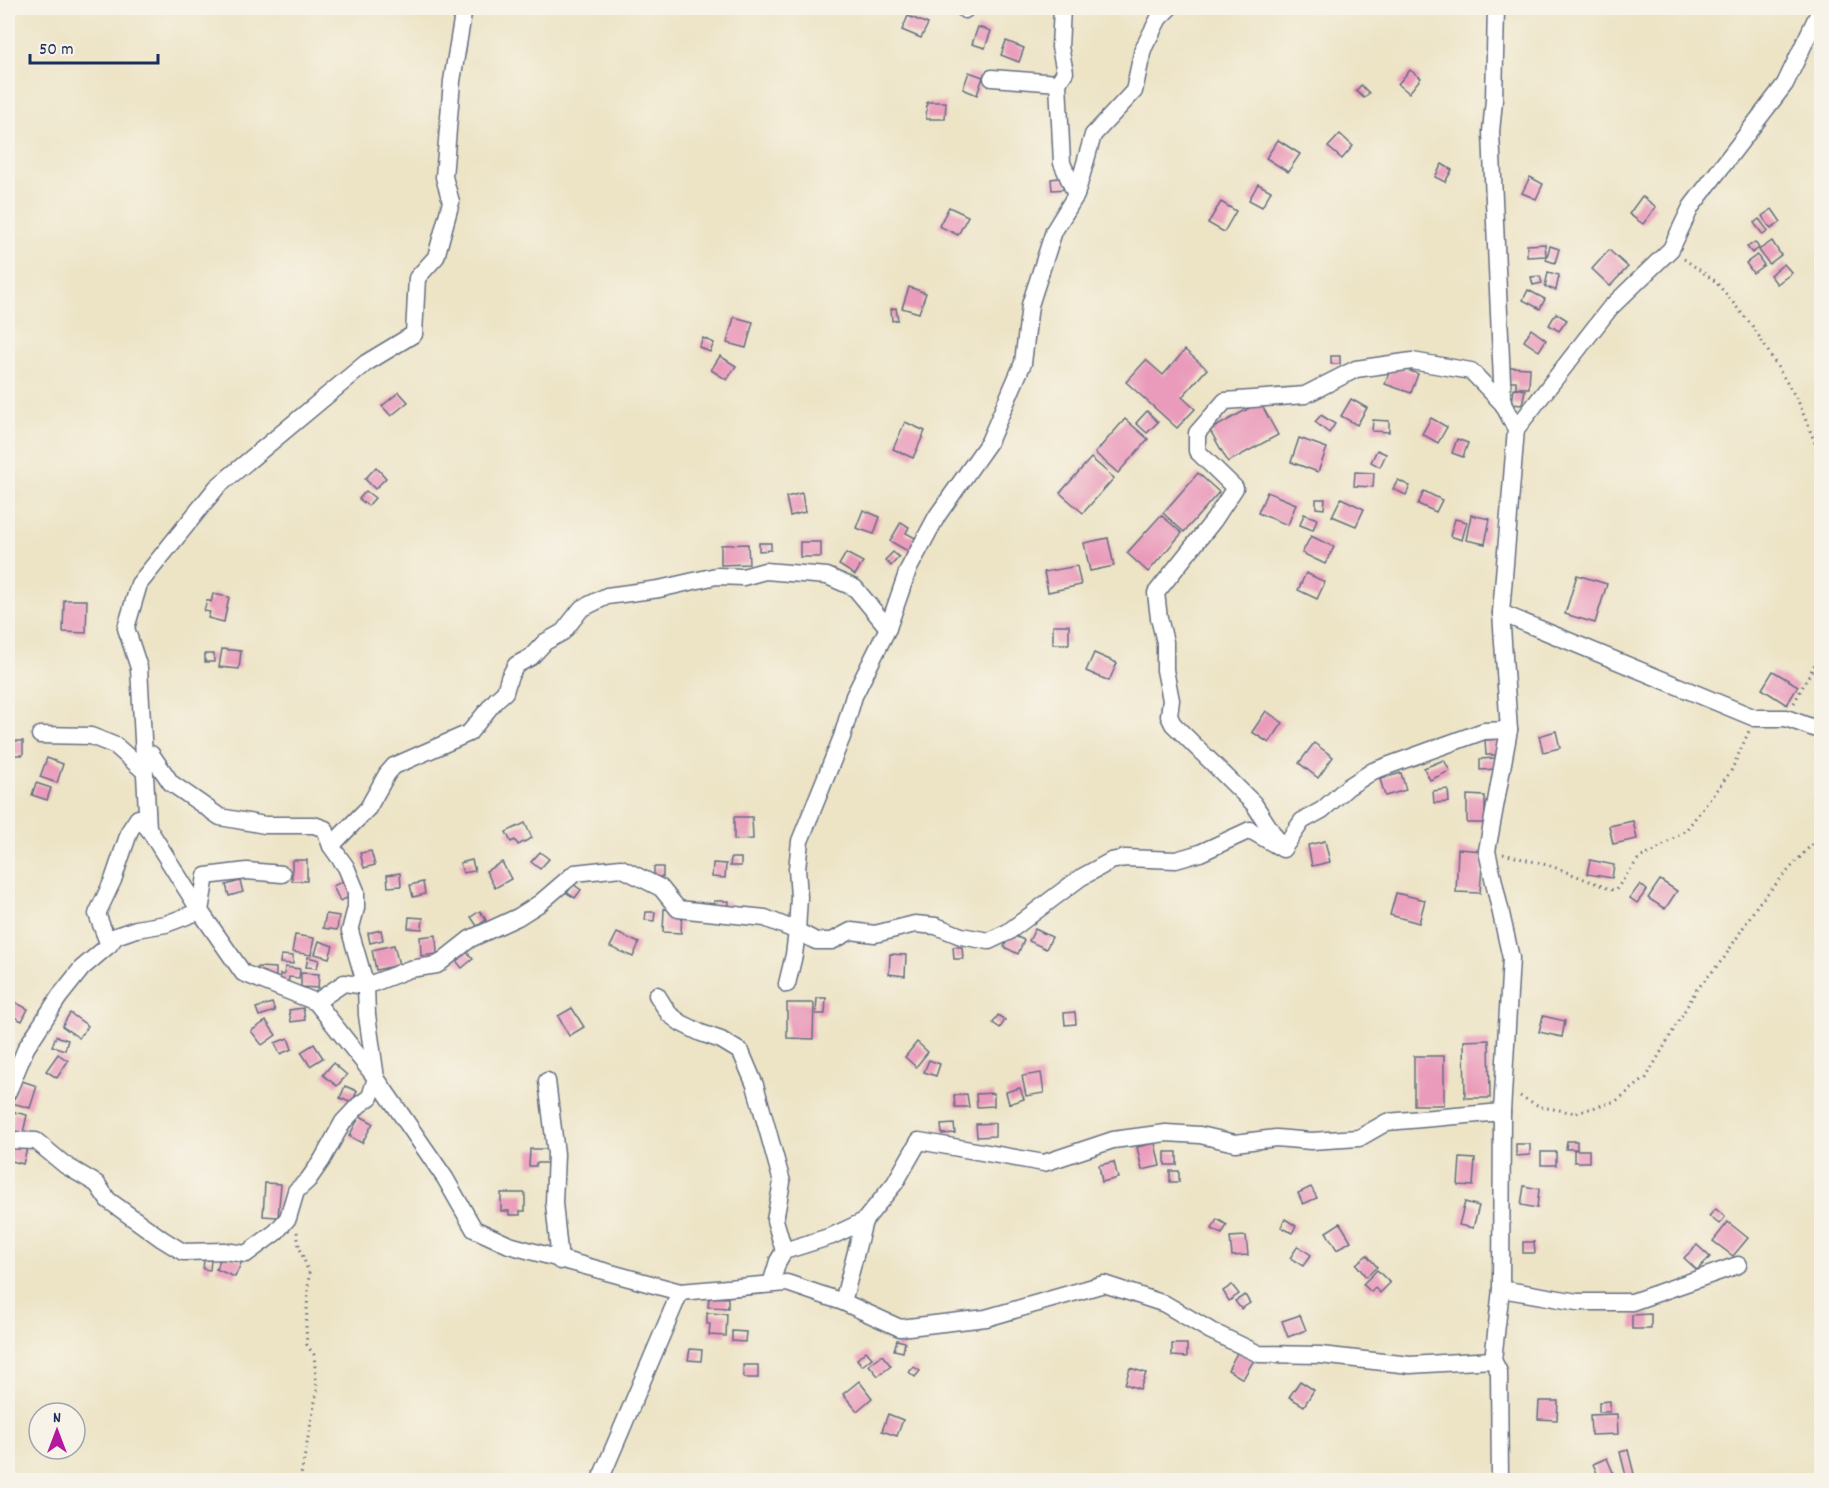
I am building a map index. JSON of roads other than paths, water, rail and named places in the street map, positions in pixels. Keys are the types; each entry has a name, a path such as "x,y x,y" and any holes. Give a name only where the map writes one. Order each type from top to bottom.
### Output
{"street":[{"path":"148,828 139,668 126,628 139,584 217,487 366,363 414,334 417,278 436,257 451,202 444,177 453,81 464,8"},
{"path":"1062,8 1060,47 1065,72 1058,83 1062,163 1076,195"},
{"path":"787,984 797,931 799,897 797,869 800,842 842,737 854,696 888,628 908,570 937,516 989,442 1023,363 1030,305 1054,231 1076,195 1093,135 1134,91 1143,49 1159,18 1169,8"},
{"path":"1496,8 1491,132 1503,404"},
{"path":"1516,429 1610,308 1671,249 1691,207 1785,84 1821,8"},
{"path":"992,78 1058,83"},
{"path":"1283,849 1254,804 1173,724 1169,716 1172,700 1165,670 1165,642 1156,593 1214,520 1235,488 1197,451 1197,434 1225,402 1305,395 1356,369 1412,361 1471,372 1503,404 1516,429 1501,613 1509,730 1488,850 1511,958 1502,1112 1500,1289 1493,1360 1499,1372 1500,1480"},
{"path":"331,846 368,808 394,766 469,733 505,692 516,665 531,657 545,642 562,632 581,609 608,596 659,589 716,576 743,577 765,571 827,576 855,588 888,628"},
{"path":"1501,613 1755,718 1786,718 1821,731"},
{"path":"1283,849 1302,821 1322,810 1348,787 1373,771 1484,731 1509,730"},
{"path":"40,735 91,736 116,746 144,771"},
{"path":"8,1140 36,1141 65,1165 97,1184 108,1200 183,1252 224,1251 246,1254 276,1232 288,1218 296,1191 308,1180 322,1160 343,1122 370,1097 376,1078 367,1015 366,986 350,931 356,908 356,891 346,867 331,846 325,829 314,825 265,825 220,817 171,783 151,754 144,771"},
{"path":"110,945 97,914 113,880 130,830 138,818 148,828 200,911 243,973 316,1002 376,1078 445,1178 474,1229 509,1245 560,1261 680,1292 787,1283 843,1302 900,1328 986,1318 1104,1284 1165,1304 1211,1331 1259,1354 1320,1355 1410,1365 1493,1360"},
{"path":"316,1002 344,984 366,986 410,969 437,964 470,939 526,912 575,873 621,868 661,888 678,909 765,918 816,941 832,941 851,931 875,934 915,924 936,926 961,936 988,941 1008,932 1080,878 1112,861 1125,858 1176,860 1200,853 1250,830 1283,849"},
{"path":"200,911 206,876 248,871 282,874"},
{"path":"8,1092 26,1048 59,997 82,969 110,945 116,936 136,929 166,924 200,911"},
{"path":"657,995 669,1014 681,1023 721,1040 741,1052 755,1084 782,1182 775,1220 784,1251"},
{"path":"547,1081 556,1154 554,1203 560,1261"},
{"path":"771,1284 778,1261 784,1251 832,1236 864,1221 896,1183 919,1140 1044,1163 1113,1140 1166,1133 1200,1136 1235,1143 1276,1138 1311,1140 1359,1138 1387,1122 1502,1112"},
{"path":"843,1302 864,1221"},
{"path":"1500,1289 1577,1302 1632,1302 1738,1265"},
{"path":"600,1480 680,1292"}]}
